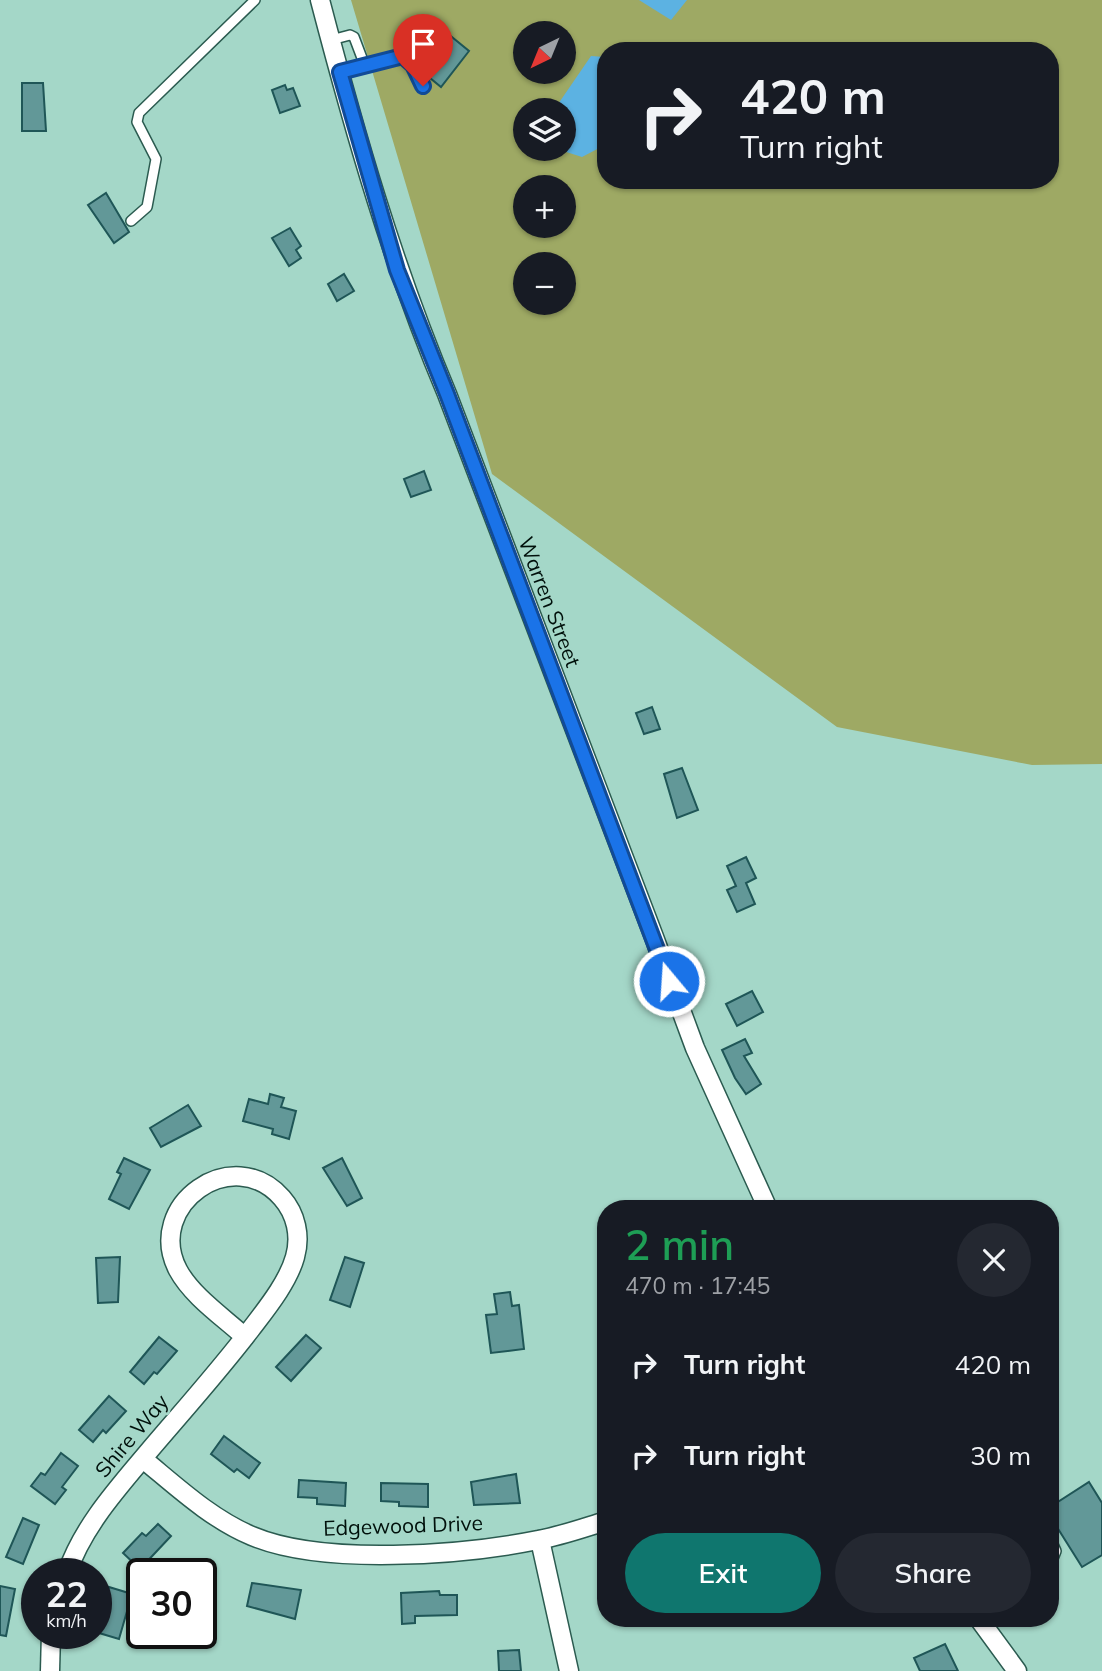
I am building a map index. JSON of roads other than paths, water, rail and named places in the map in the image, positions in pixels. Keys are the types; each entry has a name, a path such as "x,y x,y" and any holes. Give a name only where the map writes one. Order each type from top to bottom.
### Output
{"street":[{"name":"Warren Street","path":"320,0 410,307 447,394 654,937 676,1003 764,1200"},
{"name":"Shire Way","path":"75,1558 100,1511 245,1337 289,1272 298,1247 298,1234 290,1209 273,1189 250,1178 223,1177 210,1180 188,1196 174,1219 171,1245 173,1259 187,1282 245,1337"},
{"name":"Edgewood Drive","path":"143,1459 235,1528 273,1544 297,1549 405,1553 540,1540 597,1524"},
{"path":"540,1540 569,1671"},
{"path":"985,1627 1017,1671"},
{"path":"50,1671 51,1649"}],"lane":[{"path":"131,221 147,206 156,159 137,122 139,113 255,0"},
{"path":"331,40 350,35 354,37 365,66"},
{"path":"340,72 403,56 413,65 423,86"}],"water":[{"path":"639,0 687,0 671,20"},
{"path":"591,56 597,56 597,149 582,157 576,155 576,98 562,98 572,84 576,84 576,78"}]}
